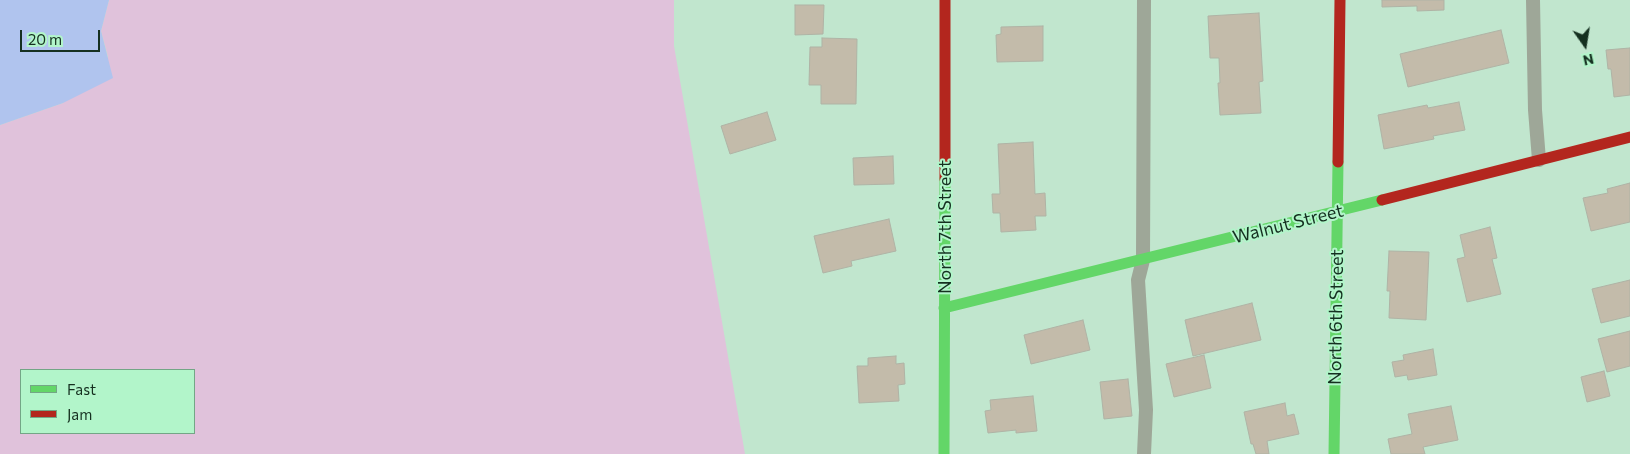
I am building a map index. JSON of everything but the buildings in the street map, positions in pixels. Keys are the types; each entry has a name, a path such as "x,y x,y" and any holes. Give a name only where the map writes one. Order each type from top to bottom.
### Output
{"street":[{"name":"North 7th Street","path":"944,454 945,0"},
{"name":"North 6th Street","path":"1334,454 1340,0"},
{"name":"Walnut Street","path":"944,308 1337,212 1630,137"}],"lane":[{"path":"1144,0 1144,260 1138,280 1146,410 1144,454"},
{"path":"1533,0 1535,110 1539,160"}],"shaded area":[{"path":"109,0 674,0 674,46 745,454 0,454 0,125 63,103 108,57 101,31"}],"water":[{"path":"0,0 109,0 101,31 113,78 63,103 0,125"}],"traffic: fast":[{"path":"1334,454 1338,162"},
{"path":"944,454 945,179"},
{"path":"944,308 1382,200"}],"traffic: jam":[{"path":"945,0 945,179"},
{"path":"1338,162 1340,0"},
{"path":"1382,200 1630,137"}]}
